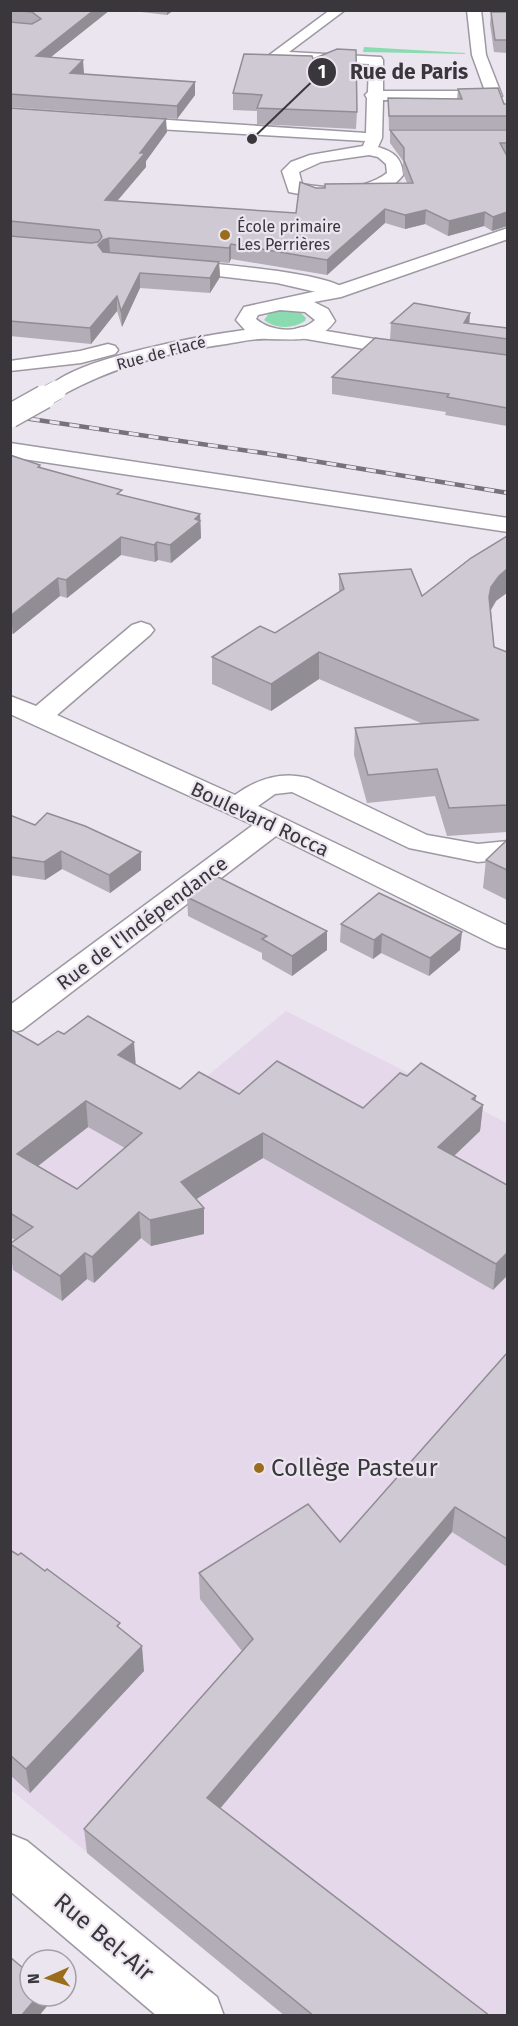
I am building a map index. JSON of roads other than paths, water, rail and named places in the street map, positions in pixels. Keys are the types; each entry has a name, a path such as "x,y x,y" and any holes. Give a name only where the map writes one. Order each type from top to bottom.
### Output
{"street":[{"path":"339,10 275,56 376,60 371,144"},
{"path":"373,95 494,96 479,55 478,15"},
{"path":"479,55 498,55"},
{"path":"103,121 371,144 394,163 395,175 390,181 367,189 312,192 296,188 290,171 296,166 328,156 371,144 395,137"},
{"name":"Rue de Flacé","path":"13,366 81,357 246,320 251,311 259,308 291,304 316,295 336,292 507,233"},
{"path":"156,265 247,273 309,282 336,292 322,319 382,346"},
{"name":"Rue de Flacé","path":"70,381 178,346 266,333 302,333 322,319 309,307 291,304"},
{"path":"246,320 256,330 266,333"},
{"path":"302,333 430,354"},
{"name":"Rue de Flacé","path":"10,416 123,353 173,337"},
{"path":"13,366 70,381"},
{"path":"10,450 507,525"},
{"path":"39,717 141,630"},
{"name":"Boulevard Rocca","path":"10,704 274,824 507,939"},
{"path":"238,807 263,789 282,782 298,784 419,842 478,853 507,850"},
{"name":"Rue de l'Indépendance","path":"10,1022 274,824"},
{"name":"Rue Bel-Air","path":"12,1864 198,2016"}],"railway":[{"path":"10,416 277,455 508,493"}],"place":[{"name":"Rue de Paris","path":"252,139"},
{"name":"École primaire Les Perrières","path":"225,235"},
{"name":"Collège Pasteur","path":"259,1468"}]}
